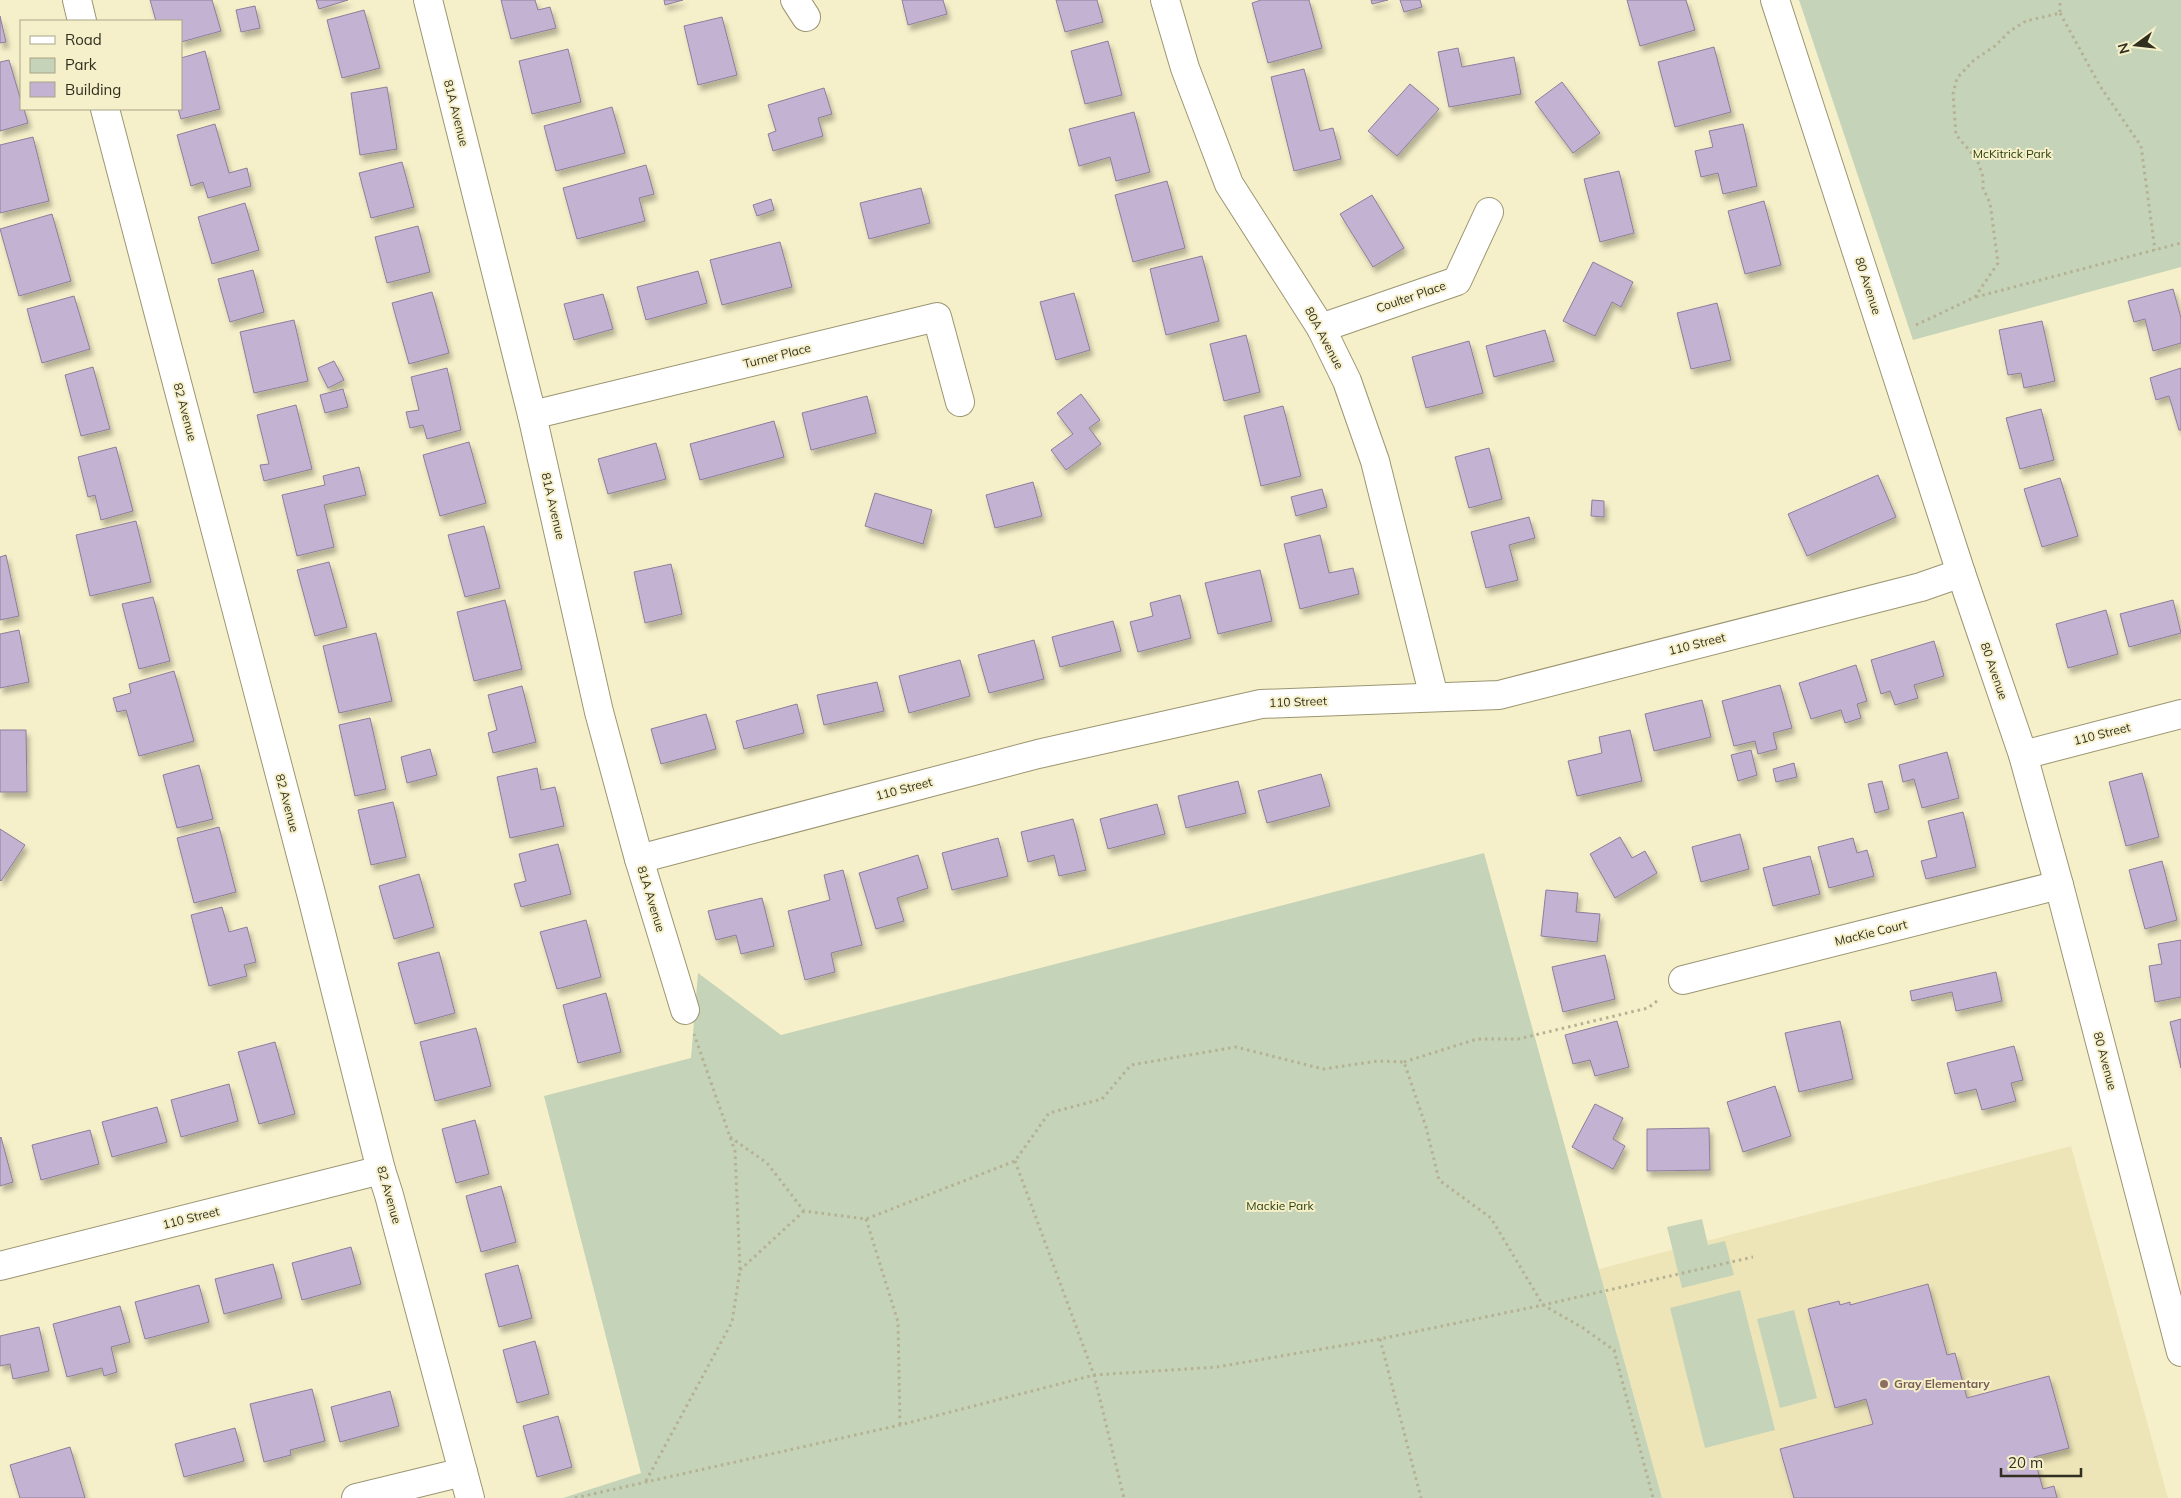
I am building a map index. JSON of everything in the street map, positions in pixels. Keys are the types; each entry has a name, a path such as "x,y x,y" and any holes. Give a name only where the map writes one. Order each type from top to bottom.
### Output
{"street":[{"path":"77,0 82,20"},
{"name":"81A Avenue","path":"428,0 532,415 599,712 639,858 685,1010"},
{"name":"80A Avenue","path":"1165,0 1185,68 1229,184 1321,328 1347,382 1375,461 1434,697"},
{"name":"80 Avenue","path":"1775,0 1961,573 2023,755 2059,885 2181,1352"},
{"name":"82 Avenue","path":"105,110 324,944 381,1170 392,1204 470,1498"},
{"name":"Coulter Place","path":"1321,328 1457,281 1489,212"},
{"name":"Turner Place","path":"532,415 937,317 960,402"},
{"name":"110 Street","path":"639,858 1038,754 1261,704 1499,695 1921,587 1961,573"},
{"name":"110 Street","path":"2023,755 2181,714"},
{"name":"MacKie Court","path":"1683,980 2059,885"},
{"name":"110 Street","path":"0,1266 381,1170"},
{"path":"356,1498 463,1472"}],"path":[{"path":"2060,0 2060,13 2100,86 2141,146 2155,250"},
{"path":"1975,297 1998,263 1990,203 1983,188 1984,177 1977,159 1970,149 1961,143 1956,135 1953,94 1957,78 1974,60 1995,46 2010,31 2026,21 2060,13"},
{"path":"1916,325 1975,297 2181,243"},
{"path":"730,1137 767,1163 804,1211 866,1219 1015,1161 1049,1113 1102,1099 1132,1065 1236,1047 1323,1069 1378,1061 1404,1062 1477,1039 1518,1039 1648,1008 1657,1001"},
{"path":"646,1481 732,1322 740,1270 735,1151 685,1010"},
{"path":"1404,1062 1426,1127 1439,1180 1491,1218 1544,1305 1583,1328 1614,1350 1653,1498"},
{"path":"1015,1161 1094,1374 1124,1498"},
{"path":"740,1270 804,1211"},
{"path":"866,1219 898,1322 900,1425"},
{"path":"574,1498 900,1425 1094,1374 1217,1367 1380,1338 1544,1305 1753,1257"},
{"path":"1380,1338 1421,1498"}],"shaded area":[{"name":"Gray Elementary","path":"2071,1146 2168,1498 1662,1498 1599,1269"}],"green space":[{"name":"McKitrick Park","path":"1799,0 2181,0 2181,267 1913,340"},
{"name":"Mackie Park","path":"1484,853 1662,1498 563,1498 641,1473 544,1096 691,1058 698,973 781,1035"},
{"path":"1702,1219 1708,1245 1725,1241 1734,1275 1682,1288 1667,1227"},
{"path":"1740,1290 1775,1430 1705,1448 1670,1308"},
{"path":"1794,1310 1817,1398 1780,1408 1757,1319"}],"building":[{"path":"150,0 212,0 221,31 182,42 182,20 156,20"},
{"path":"316,0 348,0 319,9"},
{"path":"501,0 535,0 538,10 550,7 556,28 511,39"},
{"path":"664,0 683,0 665,5"},
{"path":"902,0 943,0 947,14 908,25"},
{"path":"1056,0 1097,0 1103,22 1065,32"},
{"path":"1261,0 1309,0 1322,48 1268,63 1252,3"},
{"path":"1371,0 1388,0 1372,4"},
{"path":"1400,0 1420,0 1422,7 1404,12"},
{"path":"1627,0 1686,0 1695,30 1640,46"},
{"path":"255,6 260,28 241,32 236,10"},
{"path":"364,10 380,68 342,78 327,20"},
{"path":"0,16 6,42 0,43"},
{"path":"722,17 737,75 698,85 684,26"},
{"path":"1108,41 1122,95 1085,104 1071,51"},
{"path":"1714,47 1731,112 1675,127 1658,62"},
{"path":"1458,48 1462,67 1514,57 1521,94 1449,107 1438,52"},
{"path":"568,49 581,102 532,114 519,61"},
{"path":"205,51 220,109 181,119 178,110 182,110 182,58"},
{"path":"9,60 20,98 20,110 24,110 28,123 0,131 0,62"},
{"path":"1304,69 1320,131 1333,128 1341,159 1294,171 1271,77"},
{"path":"1562,82 1600,133 1573,153 1535,102"},
{"path":"1410,84 1439,109 1397,156 1368,131"},
{"path":"387,87 397,149 360,155 351,93"},
{"path":"824,88 832,114 818,118 823,136 773,151 768,134 776,131 768,105"},
{"path":"612,107 625,153 556,171 544,126"},
{"path":"1134,112 1150,172 1116,181 1110,157 1079,166 1069,129"},
{"path":"215,124 229,173 247,168 251,186 208,198 203,182 191,186 177,135"},
{"path":"1743,124 1757,186 1723,194 1718,173 1701,177 1695,151 1713,147 1709,131"},
{"path":"33,137 49,201 0,213 0,145"},
{"path":"402,162 414,207 371,218 359,173"},
{"path":"646,165 654,194 639,198 645,221 577,239 563,188"},
{"path":"1619,171 1634,233 1600,242 1584,179"},
{"path":"1167,181 1185,248 1133,262 1115,195"},
{"path":"921,188 930,223 869,239 860,203"},
{"path":"1372,195 1404,248 1373,267 1340,214"},
{"path":"771,199 774,210 757,216 753,205"},
{"path":"1764,201 1781,265 1745,274 1728,211"},
{"path":"245,203 259,250 212,264 198,217"},
{"path":"52,214 71,281 19,296 0,229"},
{"path":"418,226 430,272 387,283 375,237"},
{"path":"780,242 792,287 722,305 710,260"},
{"path":"1202,256 1219,321 1166,335 1150,269"},
{"path":"1593,262 1633,282 1621,307 1612,302 1595,336 1563,321"},
{"path":"253,270 264,312 230,322 218,279"},
{"path":"698,271 707,303 646,320 637,287"},
{"path":"2173,289 2181,318 2181,343 2153,351 2145,319 2134,322 2128,301"},
{"path":"432,292 449,353 409,364 392,303"},
{"path":"1074,293 1090,350 1056,360 1040,302"},
{"path":"603,294 613,329 574,340 564,304"},
{"path":"74,296 90,349 42,363 27,309"},
{"path":"1717,303 1731,360 1691,369 1677,313"},
{"path":"294,320 308,381 254,393 240,332"},
{"path":"2042,321 2055,381 2024,388 2021,373 2008,375 1999,330"},
{"path":"1545,330 1554,361 1494,377 1486,346"},
{"path":"1246,335 1260,392 1224,401 1210,344"},
{"path":"1469,341 1483,393 1426,408 1412,357"},
{"path":"334,361 344,380 328,388 318,368"},
{"path":"93,367 110,429 81,436 65,375"},
{"path":"447,368 461,430 427,439 423,425 410,428 406,412 419,410 411,377"},
{"path":"2181,368 2181,430 2179,430 2169,396 2156,400 2150,378"},
{"path":"343,389 348,407 325,413 320,395"},
{"path":"1081,394 1100,420 1089,428 1101,444 1066,470 1051,450 1073,434 1057,413"},
{"path":"867,396 876,433 811,450 802,413"},
{"path":"296,405 312,469 264,481 260,465 269,464 257,415"},
{"path":"1283,406 1301,476 1261,486 1244,416"},
{"path":"2041,409 2054,460 2020,469 2006,418"},
{"path":"774,421 784,457 700,480 690,444"},
{"path":"469,442 486,503 440,516 423,455"},
{"path":"656,443 666,479 608,494 598,459"},
{"path":"116,447 133,511 101,520 95,495 88,497 78,457"},
{"path":"1489,448 1502,499 1469,508 1455,457"},
{"path":"359,467 366,495 324,505 334,547 297,556 282,495 325,485 323,476"},
{"path":"1878,475 1896,517 1807,556 1788,514"},
{"path":"2060,478 2078,536 2042,547 2024,489"},
{"path":"1033,482 1042,516 995,528 986,495"},
{"path":"1322,489 1327,507 1296,516 1291,497"},
{"path":"875,493 932,510 923,544 865,526"},
{"path":"1592,500 1604,501 1604,517 1591,516"},
{"path":"1529,517 1535,538 1509,545 1518,580 1486,588 1471,532"},
{"path":"136,521 151,582 90,596 76,535"},
{"path":"484,526 500,588 465,597 448,535"},
{"path":"1320,535 1329,573 1353,568 1359,594 1300,609 1284,544"},
{"path":"6,555 19,616 0,620 0,557"},
{"path":"329,562 347,627 315,636 297,570"},
{"path":"671,564 682,614 645,623 634,572"},
{"path":"1260,570 1272,621 1218,634 1205,583"},
{"path":"1180,595 1191,638 1138,652 1130,622 1153,616 1150,603"},
{"path":"153,597 170,661 139,669 122,604"},
{"path":"505,600 522,669 474,681 457,612"},
{"path":"2173,600 2181,633 2129,647 2120,614"},
{"path":"2106,610 2118,654 2068,668 2056,624"},
{"path":"1113,621 1121,651 1060,667 1052,637"},
{"path":"19,630 29,682 0,688 0,634"},
{"path":"376,633 392,701 339,713 323,646"},
{"path":"1034,640 1044,679 989,693 978,655"},
{"path":"1934,641 1944,676 1914,685 1918,698 1895,705 1890,691 1881,694 1871,660"},
{"path":"960,660 970,696 909,713 899,676"},
{"path":"1856,665 1867,701 1857,704 1861,718 1845,723 1841,710 1811,719 1799,683"},
{"path":"174,671 194,741 139,756 126,710 117,712 113,698 131,693 129,684"},
{"path":"877,682 884,711 824,725 817,695"},
{"path":"1780,685 1792,728 1773,733 1777,749 1758,754 1755,741 1734,746 1722,701"},
{"path":"522,686 536,742 493,753 488,733 497,730 488,695"},
{"path":"1702,700 1711,737 1654,751 1645,714"},
{"path":"797,704 804,733 744,749 736,721"},
{"path":"706,714 716,749 661,764 651,729"},
{"path":"370,718 386,789 355,796 339,725"},
{"path":"0,730 26,730 27,792 0,792"},
{"path":"1630,730 1642,781 1577,796 1568,761 1602,753 1599,737"},
{"path":"430,749 437,775 407,783 401,757"},
{"path":"1751,750 1757,775 1738,781 1731,755"},
{"path":"1947,752 1959,798 1922,808 1914,779 1903,782 1899,765"},
{"path":"1794,763 1797,777 1776,782 1773,769"},
{"path":"199,765 213,819 177,828 163,775"},
{"path":"537,768 541,790 555,787 564,826 510,838 497,777"},
{"path":"2142,773 2159,837 2126,846 2109,782"},
{"path":"1321,774 1330,806 1267,823 1258,791"},
{"path":"1238,781 1246,813 1186,828 1178,796"},
{"path":"1882,781 1889,809 1875,813 1868,784"},
{"path":"393,802 406,857 371,865 358,810"},
{"path":"1157,804 1165,834 1108,849 1100,819"},
{"path":"1963,812 1976,867 1926,879 1921,861 1937,857 1928,821"},
{"path":"1073,819 1086,870 1059,876 1054,855 1028,862 1021,832"},
{"path":"219,827 236,892 194,903 177,838"},
{"path":"0,829 25,845 1,881 0,880"},
{"path":"1740,834 1749,869 1701,882 1692,847"},
{"path":"1620,837 1632,858 1645,851 1657,873 1615,898 1590,854"},
{"path":"998,838 1008,876 952,890 942,853"},
{"path":"1853,838 1857,853 1867,850 1874,876 1829,888 1818,847"},
{"path":"558,844 571,894 521,907 514,884 526,881 519,854"},
{"path":"918,855 928,888 897,898 904,921 876,929 859,873"},
{"path":"1810,856 1820,894 1773,906 1763,868"},
{"path":"2162,861 2177,920 2145,929 2129,870"},
{"path":"843,870 862,945 831,953 835,972 805,980 788,911 830,900 824,875"},
{"path":"419,874 434,927 394,939 379,886"},
{"path":"1546,890 1578,893 1576,912 1600,914 1597,942 1541,936"},
{"path":"762,898 774,946 741,954 736,935 716,940 708,911"},
{"path":"222,907 229,932 247,927 256,962 244,965 247,976 209,986 191,915"},
{"path":"586,920 601,977 557,989 540,932"},
{"path":"2181,940 2181,997 2155,1002 2149,966 2162,964 2158,944"},
{"path":"439,952 455,1013 415,1024 398,963"},
{"path":"1605,955 1615,999 1563,1012 1552,967"},
{"path":"1996,972 2002,1001 1956,1011 1952,992 1912,1001 1910,991"},
{"path":"606,993 621,1052 578,1063 563,1005"},
{"path":"2181,1019 2181,1068 2170,1022"},
{"path":"1617,1021 1629,1067 1595,1076 1590,1060 1573,1064 1565,1035"},
{"path":"1840,1021 1853,1079 1799,1092 1785,1033"},
{"path":"476,1028 491,1086 435,1101 420,1042"},
{"path":"275,1042 295,1114 259,1124 238,1052"},
{"path":"2014,1046 2023,1080 2011,1083 2016,1101 1982,1110 1976,1089 1955,1094 1947,1063"},
{"path":"229,1084 238,1121 181,1137 171,1100"},
{"path":"1775,1086 1791,1136 1743,1152 1727,1102"},
{"path":"1595,1104 1623,1118 1613,1139 1625,1146 1613,1169 1572,1147"},
{"path":"157,1107 167,1142 112,1157 102,1122"},
{"path":"475,1120 489,1174 456,1183 442,1129"},
{"path":"1709,1128 1710,1170 1647,1171 1647,1129"},
{"path":"90,1130 99,1164 41,1180 32,1145"},
{"path":"0,1138 13,1182 0,1186"},
{"path":"501,1186 516,1242 481,1252 466,1196"},
{"path":"351,1247 361,1284 302,1300 292,1263"},
{"path":"273,1264 282,1298 224,1314 215,1279"},
{"path":"518,1265 532,1318 499,1327 485,1274"},
{"name":"Gray Elementary","path":"1928,1284 1947,1355 1955,1353 1967,1398 2049,1376 2069,1448 2034,1457 2043,1489 2054,1486 2057,1498 1794,1498 1780,1449 1873,1424 1866,1399 1835,1408 1808,1309 1839,1301 1840,1305 1850,1302 1850,1305"},
{"path":"199,1285 209,1322 145,1339 135,1302"},
{"path":"120,1306 130,1342 111,1347 117,1372 104,1376 102,1368 67,1377 53,1324"},
{"path":"39,1327 49,1371 13,1379 10,1364 0,1366 0,1336"},
{"path":"535,1341 549,1394 517,1403 503,1350"},
{"path":"312,1389 325,1441 290,1450 291,1455 264,1462 250,1404"},
{"path":"390,1391 399,1426 340,1442 331,1407"},
{"path":"558,1416 572,1467 537,1477 523,1426"},
{"path":"235,1428 244,1461 184,1477 175,1444"},
{"path":"70,1447 85,1498 20,1498 10,1465"}],"place":[{"name":"Gray Elementary","path":"1884,1384"}]}
